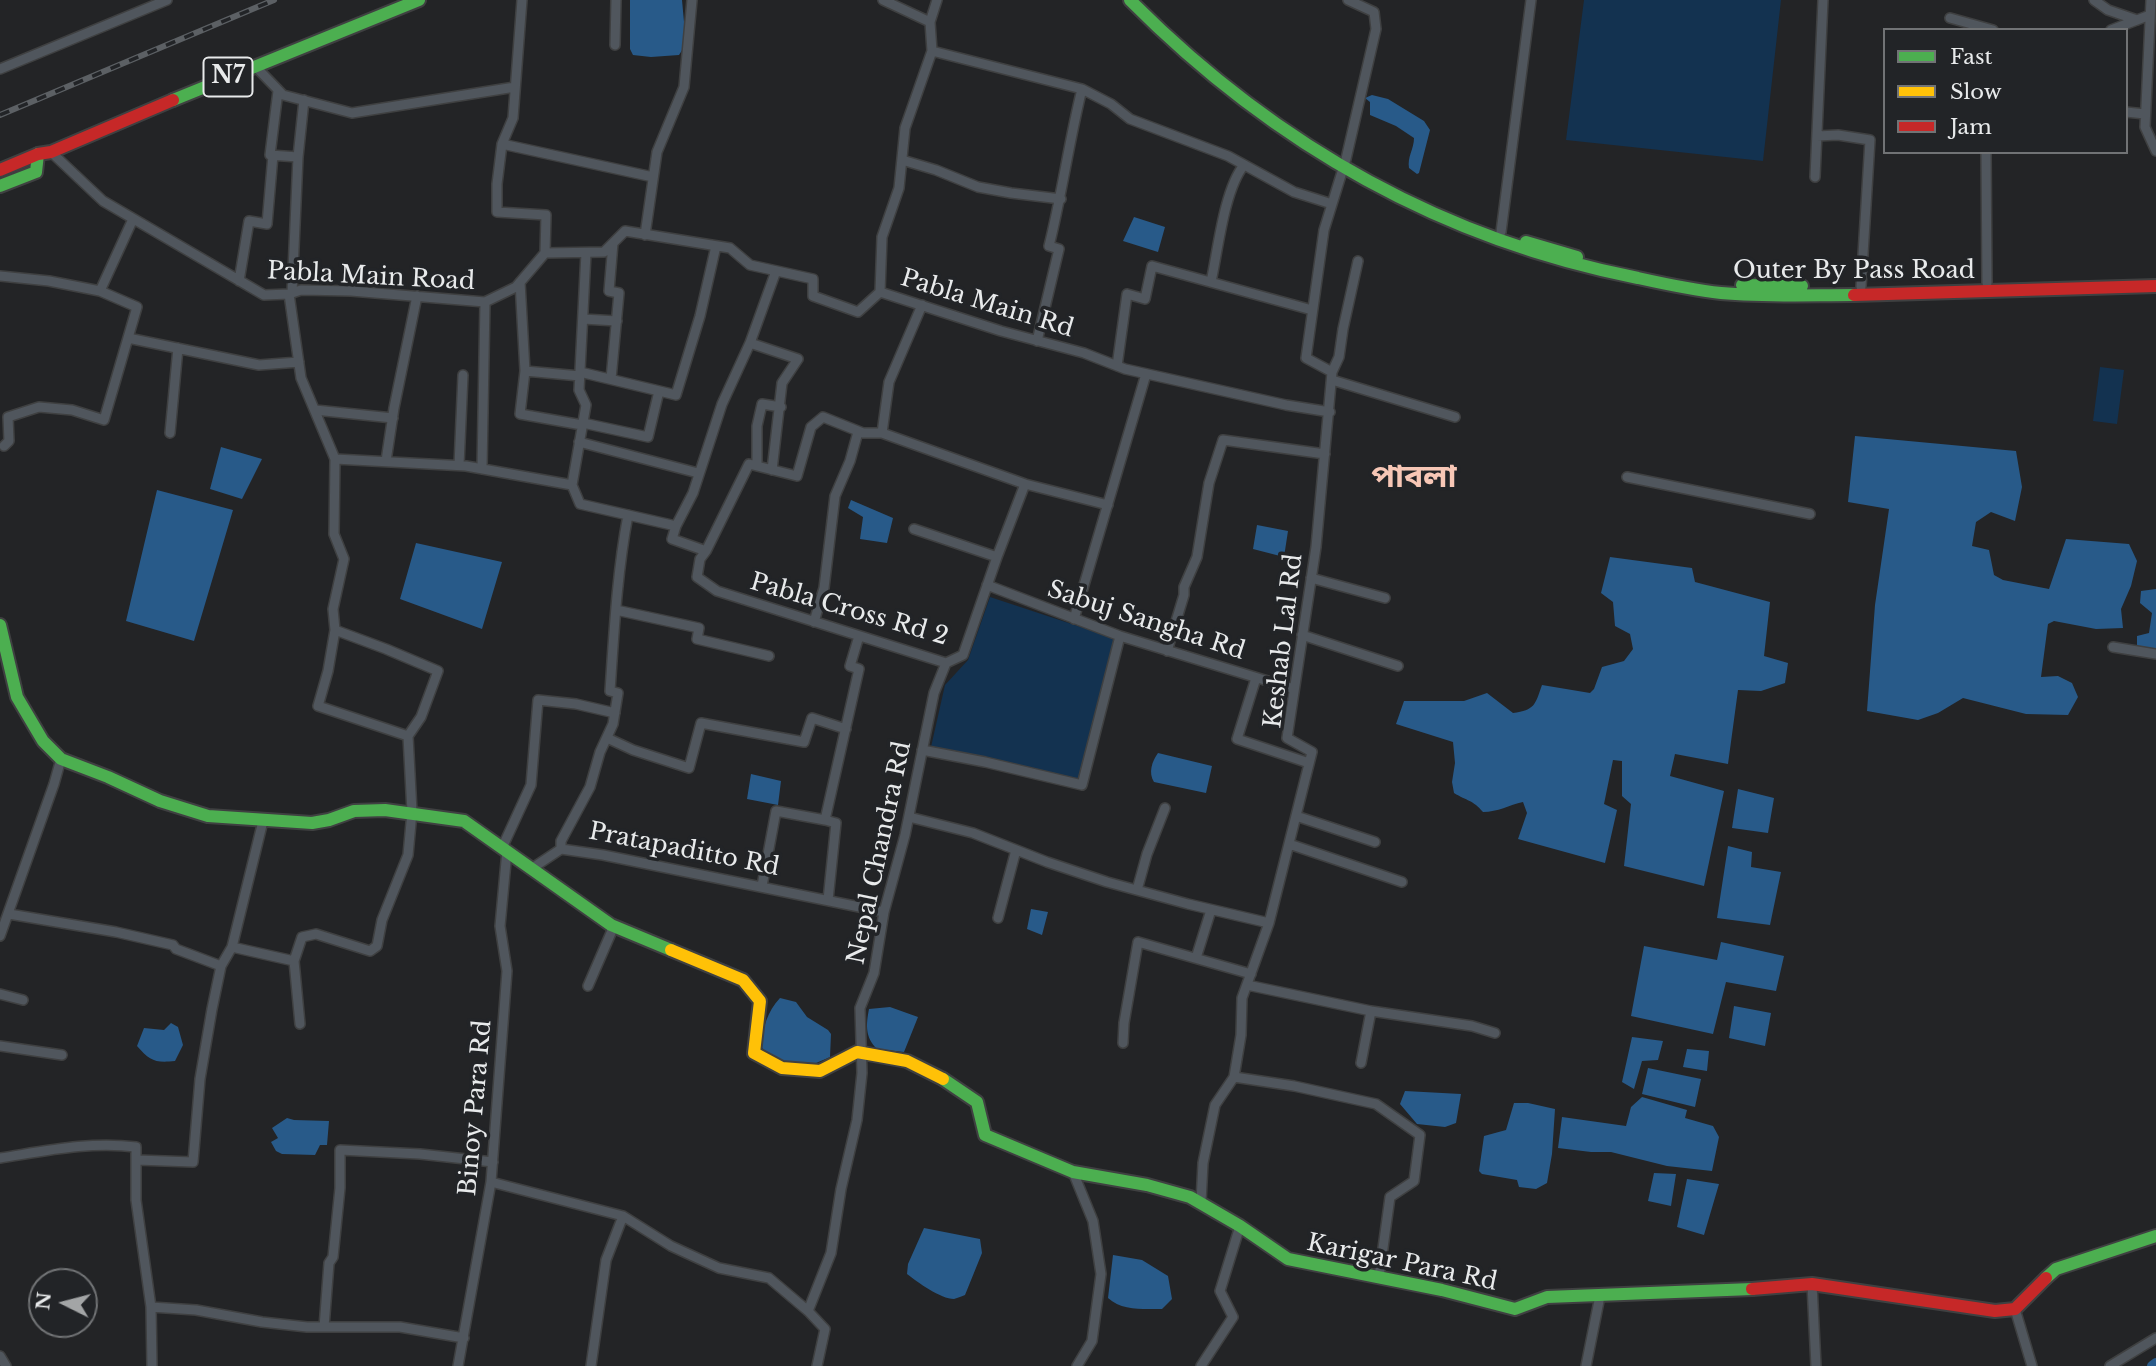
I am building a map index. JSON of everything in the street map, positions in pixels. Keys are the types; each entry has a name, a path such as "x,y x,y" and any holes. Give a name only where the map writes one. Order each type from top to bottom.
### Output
{"main road":[{"name":"N7","path":"0,170 419,0"},
{"name":"Outer By Pass Road","path":"1130,0 1197,64 1261,114 1345,163 1463,218 1577,257 1633,270 1730,285 1861,287 2156,277"},
{"name":"Outer By Pass Road","path":"1140,0 1201,59 1265,109 1391,196 1463,228 1546,258 1633,278 1730,294 1887,295 2156,286"},
{"path":"0,186 36,172 45,153"},
{"path":"0,625 18,697 43,741 61,759 176,806 208,816 312,823 366,810 412,812 464,821 614,926 743,981 760,1001 754,1053 782,1068 820,1071 861,1051"},
{"name":"Karigar Para Rd","path":"861,1051 907,1061 936,1075 977,1102 985,1135 1073,1171 1147,1185 1201,1202 1288,1259 1442,1290 1515,1309 1547,1297 1728,1291 1812,1284 1995,1311 2015,1309"},
{"path":"2015,1309 2056,1269 2156,1236"}],"street":[{"path":"0,69 167,0"},
{"path":"522,0 513,118 502,144 497,212 546,215 545,253"},
{"path":"615,45 616,0"},
{"path":"645,235 657,152 684,88 692,0"},
{"path":"883,0 930,22"},
{"path":"880,292 882,237 899,188 905,128 932,51 930,22 937,0"},
{"path":"1348,0 1374,12 1376,29 1345,163 1324,230 1306,358 1332,376 1455,416"},
{"path":"1501,232 1531,0"},
{"path":"1815,177 1824,0"},
{"path":"2094,0 2108,10 2137,20"},
{"path":"2116,28 2137,20 2152,7"},
{"path":"2152,7 2145,127 2156,151"},
{"path":"1951,18 1986,28"},
{"path":"932,51 1082,89 1111,104 1130,119 1228,156 1294,192 1332,204"},
{"path":"256,66 283,94 352,113 515,87"},
{"path":"1037,341 1059,249 1049,246 1082,89"},
{"path":"278,91 270,155 298,157"},
{"path":"304,100 290,293 301,378 335,459 334,534 344,559 333,609 335,630 328,671 318,706 408,736"},
{"path":"2128,113 2146,114"},
{"path":"1817,136 1838,135 1870,140 1861,287"},
{"path":"502,144 653,177"},
{"name":"Pabla Main Road","path":"45,153 103,201 264,295 301,290 339,291 485,302 516,287 545,253"},
{"path":"1986,154 1987,283"},
{"path":"239,281 249,221 267,224 273,155"},
{"path":"902,160 978,187 1061,199"},
{"path":"1211,282 1236,175 1244,165"},
{"path":"100,291 133,219"},
{"name":"Pabla Main Rd","path":"545,253 604,252 625,231 730,248 750,265 813,279 813,296 858,312 880,292 1146,374 1330,412"},
{"path":"611,379 619,293 609,291 613,243"},
{"path":"525,371 580,374 676,395 700,316 716,246"},
{"path":"586,253 579,390 586,405 572,485 580,504 676,526"},
{"name":"Keshab Lal Rd","path":"1309,763 1312,752 1287,738 1311,578 1332,376 1339,357 1358,261"},
{"path":"1117,366 1127,294 1144,299 1152,266 1312,310"},
{"path":"776,271 750,343 722,404 693,493 672,539 706,551 749,464 797,476 811,427 823,418 858,432 882,433 1025,484 1108,505"},
{"path":"0,276 49,281 100,291 137,307 104,420 72,410 38,407 8,417 9,441 4,446"},
{"path":"520,282 525,371 520,414 648,437 659,391"},
{"path":"386,461 417,296"},
{"path":"482,468 485,302"},
{"path":"882,433 889,382 922,305"},
{"path":"583,319 617,321"},
{"path":"128,338 259,365 299,362"},
{"path":"750,343 798,359 782,383 772,470"},
{"path":"170,433 178,348"},
{"path":"1074,619 1146,374"},
{"path":"459,465 463,375"},
{"path":"757,466 757,426 762,404 781,407"},
{"path":"314,410 393,418"},
{"path":"814,622 824,589 835,496 850,461 858,432"},
{"path":"1167,650 1184,587 1197,557 1209,483 1223,440 1325,454"},
{"path":"579,442 698,474"},
{"path":"335,459 459,465 572,485"},
{"path":"1627,477 1810,514"},
{"name":"Pabla Cross Rd 2","path":"706,551 700,559 697,577 717,591 946,663 963,655 1025,484"},
{"path":"561,849 561,841 590,787 600,752 613,724 618,693 610,691 620,557 628,515"},
{"path":"914,529 997,557"},
{"path":"1311,578 1385,598"},
{"name":"Sabuj Sangha Rd","path":"987,585 1120,636 1294,689"},
{"path":"616,610 699,628 697,639 769,656"},
{"path":"300,1024 294,961 302,937 316,933 370,951 377,946 382,920 408,855 412,812 408,736 421,717 438,671 335,630"},
{"path":"1302,635 1398,666"},
{"path":"825,820 859,669 850,666 859,636"},
{"path":"922,750 1082,785 1120,636"},
{"path":"2113,647 2156,654"},
{"name":"Nepal Chandra Rd","path":"808,1311 831,1253 841,1189 857,1119 862,1073 860,1008 874,973 884,912 909,817 934,693 946,663"},
{"path":"1201,1202 1203,1163 1216,1105 1234,1077 1241,1035 1242,998 1269,923 1309,763 1237,739 1256,678"},
{"path":"504,849 531,785 538,700 576,704 615,713"},
{"path":"607,738 633,750 689,768 701,723 804,742 812,718 846,729"},
{"path":"0,936 61,759"},
{"path":"1137,890 1147,854 1166,808"},
{"path":"762,886 775,811 825,820 836,823 828,900"},
{"path":"1296,816 1375,842"},
{"path":"909,817 973,833 1059,866 1137,890 1269,923"},
{"path":"137,1160 193,1162 200,1079 221,966 232,947 262,821"},
{"path":"1289,844 1402,882"},
{"name":"Binoy Para Rd","path":"458,1366 493,1162 507,971 500,926 504,849"},
{"name":"Pratapaditto Rd","path":"531,869 561,849 762,886 884,912"},
{"path":"998,918 1016,850"},
{"path":"1196,958 1211,910"},
{"path":"9,914 116,932 173,945 176,949 221,966"},
{"path":"588,986 614,926"},
{"path":"1123,1043 1138,942 1251,974"},
{"path":"232,947 294,961"},
{"path":"1247,985 1371,1011 1472,1026 1495,1033"},
{"path":"0,994 23,1000"},
{"path":"1361,1063 1371,1011"},
{"path":"0,1046 62,1055"},
{"path":"1234,1077 1294,1086 1376,1104 1420,1135 1414,1181 1390,1197 1379,1277"},
{"path":"0,1158 76,1146 136,1147 136,1200 151,1307 152,1366"},
{"path":"324,1327 329,1263 340,1188 340,1150 420,1154 493,1162"},
{"path":"1073,1171 1093,1221 1101,1274 1092,1341 1077,1366"},
{"path":"491,1182 623,1216 671,1246 719,1268 769,1278 825,1329 817,1366"},
{"path":"591,1366 606,1260 623,1216"},
{"path":"1201,1366 1233,1317 1220,1291 1240,1226"},
{"path":"1812,1284 1816,1366"},
{"path":"1586,1366 1600,1296"},
{"path":"151,1307 195,1310 273,1323 324,1327 400,1327 464,1338"},
{"path":"2015,1309 2032,1366"},
{"path":"2110,1366 2156,1338"},
{"path":"0,1356 6,1366"}],"shaded area":[{"path":"630,0 682,0 686,44 679,55 633,55 630,49"},
{"path":"1584,0 1781,0 1763,161 1566,140"},
{"path":"1372,95 1388,99 1424,121 1430,130 1419,173 1409,168 1414,138 1396,126 1370,115 1370,102 1365,98"},
{"path":"1134,217 1165,227 1158,252 1123,241"},
{"path":"2100,367 2124,370 2117,424 2093,421"},
{"path":"1855,436 2016,451 2022,487 2015,521 1991,512 1976,522 1972,546 1989,550 1994,575 2003,580 2049,589 2066,539 2129,544 2137,561 2131,586 2121,609 2123,628 2096,629 2054,621 2048,624 2041,677 2058,676 2072,683 2078,697 2068,715 2026,714 1963,698 1938,713 1918,720 1867,711 1875,605 1889,509 1848,502"},
{"path":"221,447 262,459 242,499 210,489"},
{"path":"157,490 233,510 194,641 126,621"},
{"path":"851,500 893,518 887,543 860,539 863,517 848,508"},
{"path":"1257,525 1288,531 1284,557 1253,549"},
{"path":"416,543 502,562 482,629 400,599"},
{"path":"1610,557 1692,568 1695,582 1770,602 1764,656 1788,663 1785,683 1761,691 1738,690 1728,764 1675,754 1670,776 1724,791 1704,886 1624,866 1631,804 1622,796 1622,761 1613,760 1604,804 1617,810 1605,863 1518,839 1527,813 1523,802 1483,812 1454,793 1453,742 1396,724 1404,701 1464,701 1487,693 1513,713 1530,708 1542,685 1590,693 1602,667 1624,661 1633,649 1630,634 1615,626 1613,602 1601,593"},
{"path":"2156,589 2156,650 2137,647 2137,636 2149,633 2152,613 2140,603 2141,591"},
{"path":"990,597 1114,638 1079,781 931,747 945,685 968,660"},
{"path":"1158,753 1212,766 1206,793 1154,782 1152,767"},
{"path":"751,774 781,781 778,805 747,799"},
{"path":"1738,789 1774,798 1768,833 1732,828"},
{"path":"1728,846 1752,852 1751,867 1781,872 1770,925 1717,918"},
{"path":"1031,909 1048,912 1042,935 1027,929"},
{"path":"1721,942 1784,956 1776,991 1726,982 1713,1034 1631,1016 1644,946 1717,960"},
{"path":"780,998 796,1002 807,1017 828,1030 831,1034 830,1057 814,1064 792,1064 778,1059 761,1047 766,1020"},
{"path":"1734,1006 1771,1013 1765,1046 1729,1038"},
{"path":"890,1007 918,1017 904,1052 877,1049 868,1035 869,1009"},
{"path":"171,1023 178,1027 183,1045 175,1061 153,1060 137,1046 144,1028 164,1030"},
{"path":"1632,1037 1663,1041 1658,1060 1642,1061 1634,1089 1622,1082"},
{"path":"1687,1049 1709,1051 1707,1071 1683,1067"},
{"path":"1648,1068 1701,1079 1695,1107 1642,1094"},
{"path":"1405,1091 1461,1094 1456,1123 1445,1127 1417,1124 1400,1104"},
{"path":"1642,1097 1687,1110 1685,1118 1713,1126 1719,1137 1712,1171 1667,1166 1611,1152 1558,1148 1562,1117 1626,1126 1631,1107"},
{"path":"1514,1103 1555,1109 1547,1183 1536,1189 1519,1187 1517,1180 1482,1174 1479,1171 1484,1136 1506,1130"},
{"path":"287,1118 329,1121 327,1145 320,1145 315,1155 282,1154 276,1151 271,1142 278,1138 272,1128"},
{"path":"1654,1173 1676,1174 1671,1206 1648,1201"},
{"path":"1687,1179 1719,1184 1704,1235 1677,1227"},
{"path":"924,1228 980,1239 982,1253 965,1295 954,1299 943,1296 907,1274 908,1264"},
{"path":"1113,1255 1142,1260 1168,1276 1172,1299 1162,1309 1134,1308 1120,1305 1108,1298"}],"waterway":[{"path":"2152,1366 2156,1363"}],"railway":[{"path":"0,115 274,0"}],"traffic: fast":[{"path":"173,100 419,0"},
{"path":"1130,0 1184,51 1241,98 1301,141 1363,178 1428,211 1495,238 1565,261 1648,280 1721,293 1854,295"},
{"path":"0,186 36,172 38,154"},
{"path":"1526,242 1577,257"},
{"path":"1742,285 1802,286"},
{"path":"0,625 17,697 43,741 61,759 160,801 208,816 312,823 354,811 385,810 464,821 611,925 671,950"},
{"path":"943,1079 977,1102 985,1135 1073,1172 1147,1185 1190,1197 1240,1226 1288,1259 1442,1290 1515,1309 1547,1297 1752,1289"},
{"path":"2046,1278 2056,1269 2156,1236"}],"traffic: slow":[{"path":"671,950 743,980 760,1001 754,1053 782,1068 820,1071 857,1052 907,1061 943,1079"}],"traffic: jam":[{"path":"0,170 38,154 51,152 173,100"},
{"path":"1854,295 2156,286"},
{"path":"1752,1289 1812,1284 1995,1311 2015,1309 2046,1278"}],"district":[{"name":"পাবলা","path":"1414,478"}]}
